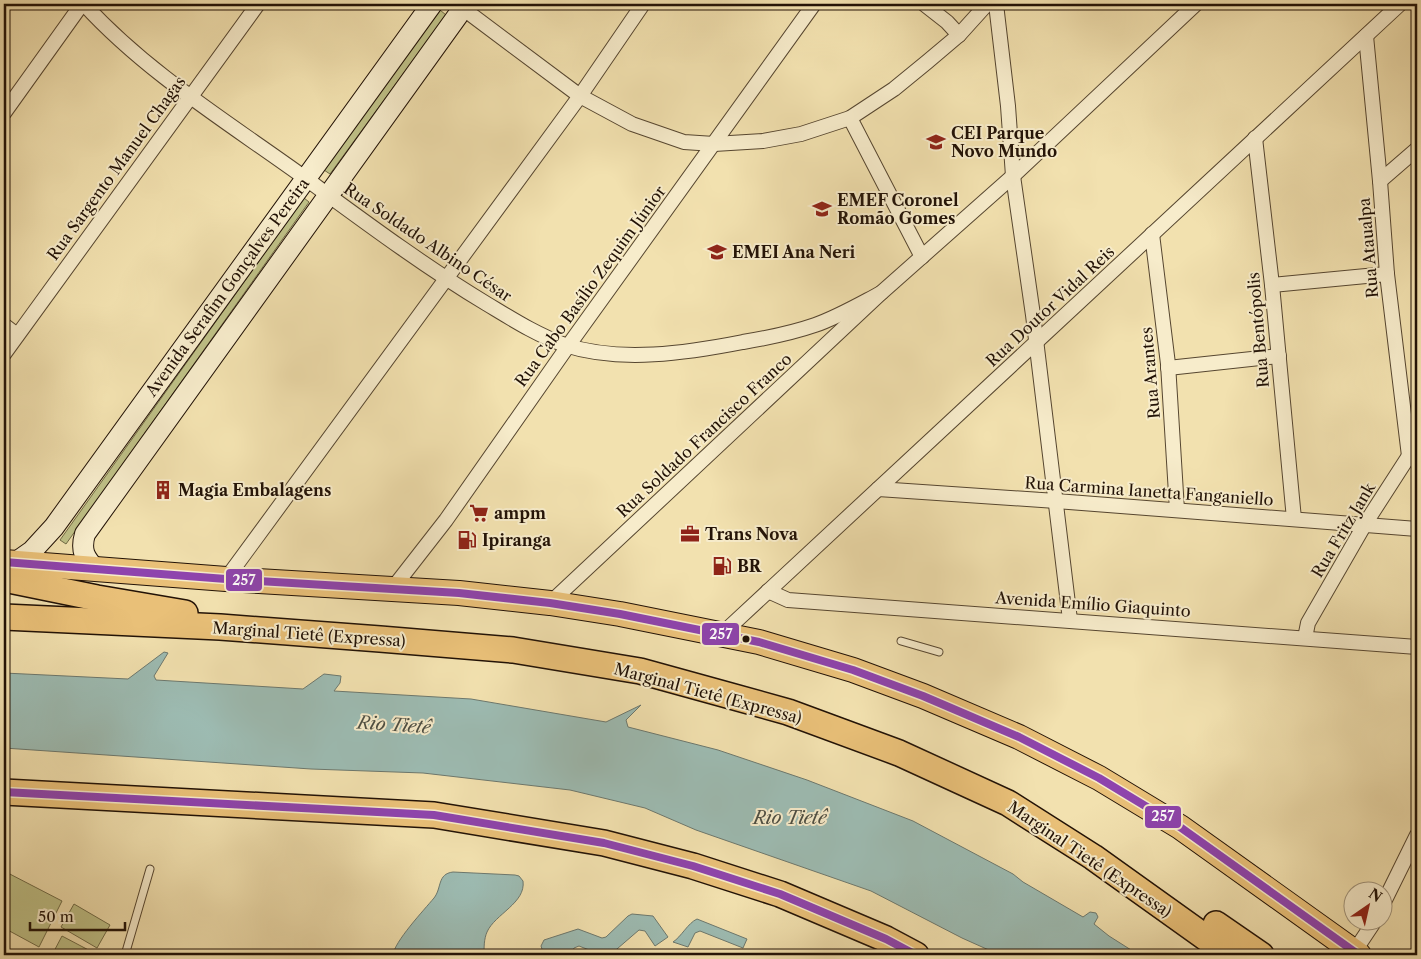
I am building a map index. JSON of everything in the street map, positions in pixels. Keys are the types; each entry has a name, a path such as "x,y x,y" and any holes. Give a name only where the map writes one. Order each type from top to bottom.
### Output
{"highway":[{"path":"8,568 96,570 459,593 550,603 620,614 744,638 853,670 923,696 1019,737 1099,778 1172,822 1274,893 1311,932 1350,954"},
{"path":"8,568 97,598 180,611 220,627"},
{"name":"Marginal Tietê (Expressa)","path":"4,617 220,627 513,650 640,671 788,712 899,754 1008,803 1093,857 1230,955"},
{"path":"4,792 434,815 604,843 693,866 780,894 886,939 916,955"},
{"path":"1093,857 1126,863 1261,955"}],"main road":[{"name":"Avenida Serafim Gonçalves Pereira","path":"8,568 32,551 54,527 432,4"},
{"name":"Avenida Serafim Gonçalves Pereira","path":"96,570 82,552 85,534 462,5"}],"street":[{"name":"Rua Soldado Albino César","path":"83,4 135,53 190,96 327,195 445,278 521,324 568,346 613,354 644,355 704,349 792,332 816,325 881,293"},
{"path":"4,112 83,4"},
{"name":"Rua Sargento Manuel Chagas","path":"4,354 258,4"},
{"path":"226,579 580,96 643,4"},
{"name":"Rua Cabo Basílio Zequim Júnior","path":"393,588 446,520 568,346 814,4"},
{"path":"924,4 947,22 959,35"},
{"path":"462,5 580,96 632,124 684,142 714,144 763,141 801,134 850,118 894,89 959,35 987,4"},
{"path":"996,4 1008,106 1012,176 1036,343 1070,620"},
{"path":"881,293 1012,176 1196,4"},
{"name":"Rua Doutor Vidal Reis","path":"722,634 1400,4"},
{"name":"Rua Ataualpa","path":"1366,36 1387,274 1409,456"},
{"path":"850,118 922,257"},
{"name":"Rua Bentópolis","path":"1255,138 1272,286 1294,519"},
{"path":"1380,181 1417,149"},
{"name":"Rua Arantes","path":"1152,234 1168,368 1177,510"},
{"path":"1272,286 1387,274"},
{"name":"Rua Soldado Francisco Franco","path":"550,603 881,293"},
{"path":"4,325 17,335"},
{"path":"1168,368 1279,356"},
{"name":"Rua Fritz Jank","path":"1305,638 1308,623 1365,524 1417,443"},
{"name":"Rua Carmina Ianetta Fanganiello","path":"878,489 1417,529"},
{"name":"Avenida Emílio Giaquinto","path":"768,591 788,600 1417,647"},
{"path":"1394,882 1417,835"},
{"path":"1350,954 1366,932"}],"lane":[{"path":"901,641 939,652"},
{"path":"125,955 150,869"}],"green space":[{"path":"440,10 446,15 330,174 324,170"},
{"path":"304,198 309,202 66,544 60,540"},
{"path":"4,871 62,901 39,947 4,928"},
{"path":"74,904 110,925 97,948 61,927"},
{"path":"62,936 98,955 52,955"}],"water":[{"name":"Rio Tietê","path":"164,652 168,653 154,676 156,680 303,689 324,674 341,676 340,683 334,691 471,699 606,722 641,705 626,720 628,727 718,750 807,780 913,821 1013,874 1023,882 1083,917 1090,912 1096,913 1098,917 1094,924 1139,955 1000,955 962,938 871,891 696,830 645,808 570,790 423,773 311,769 4,748 4,673 128,679"},
{"path":"448,873 515,875 519,876 523,881 523,889 520,896 487,932 484,955 393,955 398,942 434,898 442,878"},
{"path":"632,914 653,916 668,937 655,946 645,931 639,930 610,955 602,955 579,946 574,948 571,955 544,955 541,946 544,940 578,929 602,938 606,937"},
{"path":"697,919 747,939 743,948 700,931 695,933 688,947 673,942"}],"transit line":[{"name":"257","path":"4,562 226,579 459,593 550,603 620,614 759,642 853,670 923,696 1019,737 1099,778 1180,827 1359,955"},
{"name":"257","path":"4,792 434,815 604,843 693,866 780,894 886,939 916,955"}],"place":[{"name":"CEI Parque Novo Mundo","path":"936,142"},
{"name":"EMEF Coronel Romão Gomes","path":"822,209"},
{"name":"EMEI Ana Neri","path":"717,252"},
{"name":"Magia Embalagens","path":"163,490"},
{"name":"ampm","path":"479,513"},
{"name":"Trans Nova","path":"690,534"},
{"name":"Ipiranga","path":"467,540"},
{"name":"BR","path":"722,566"}]}
